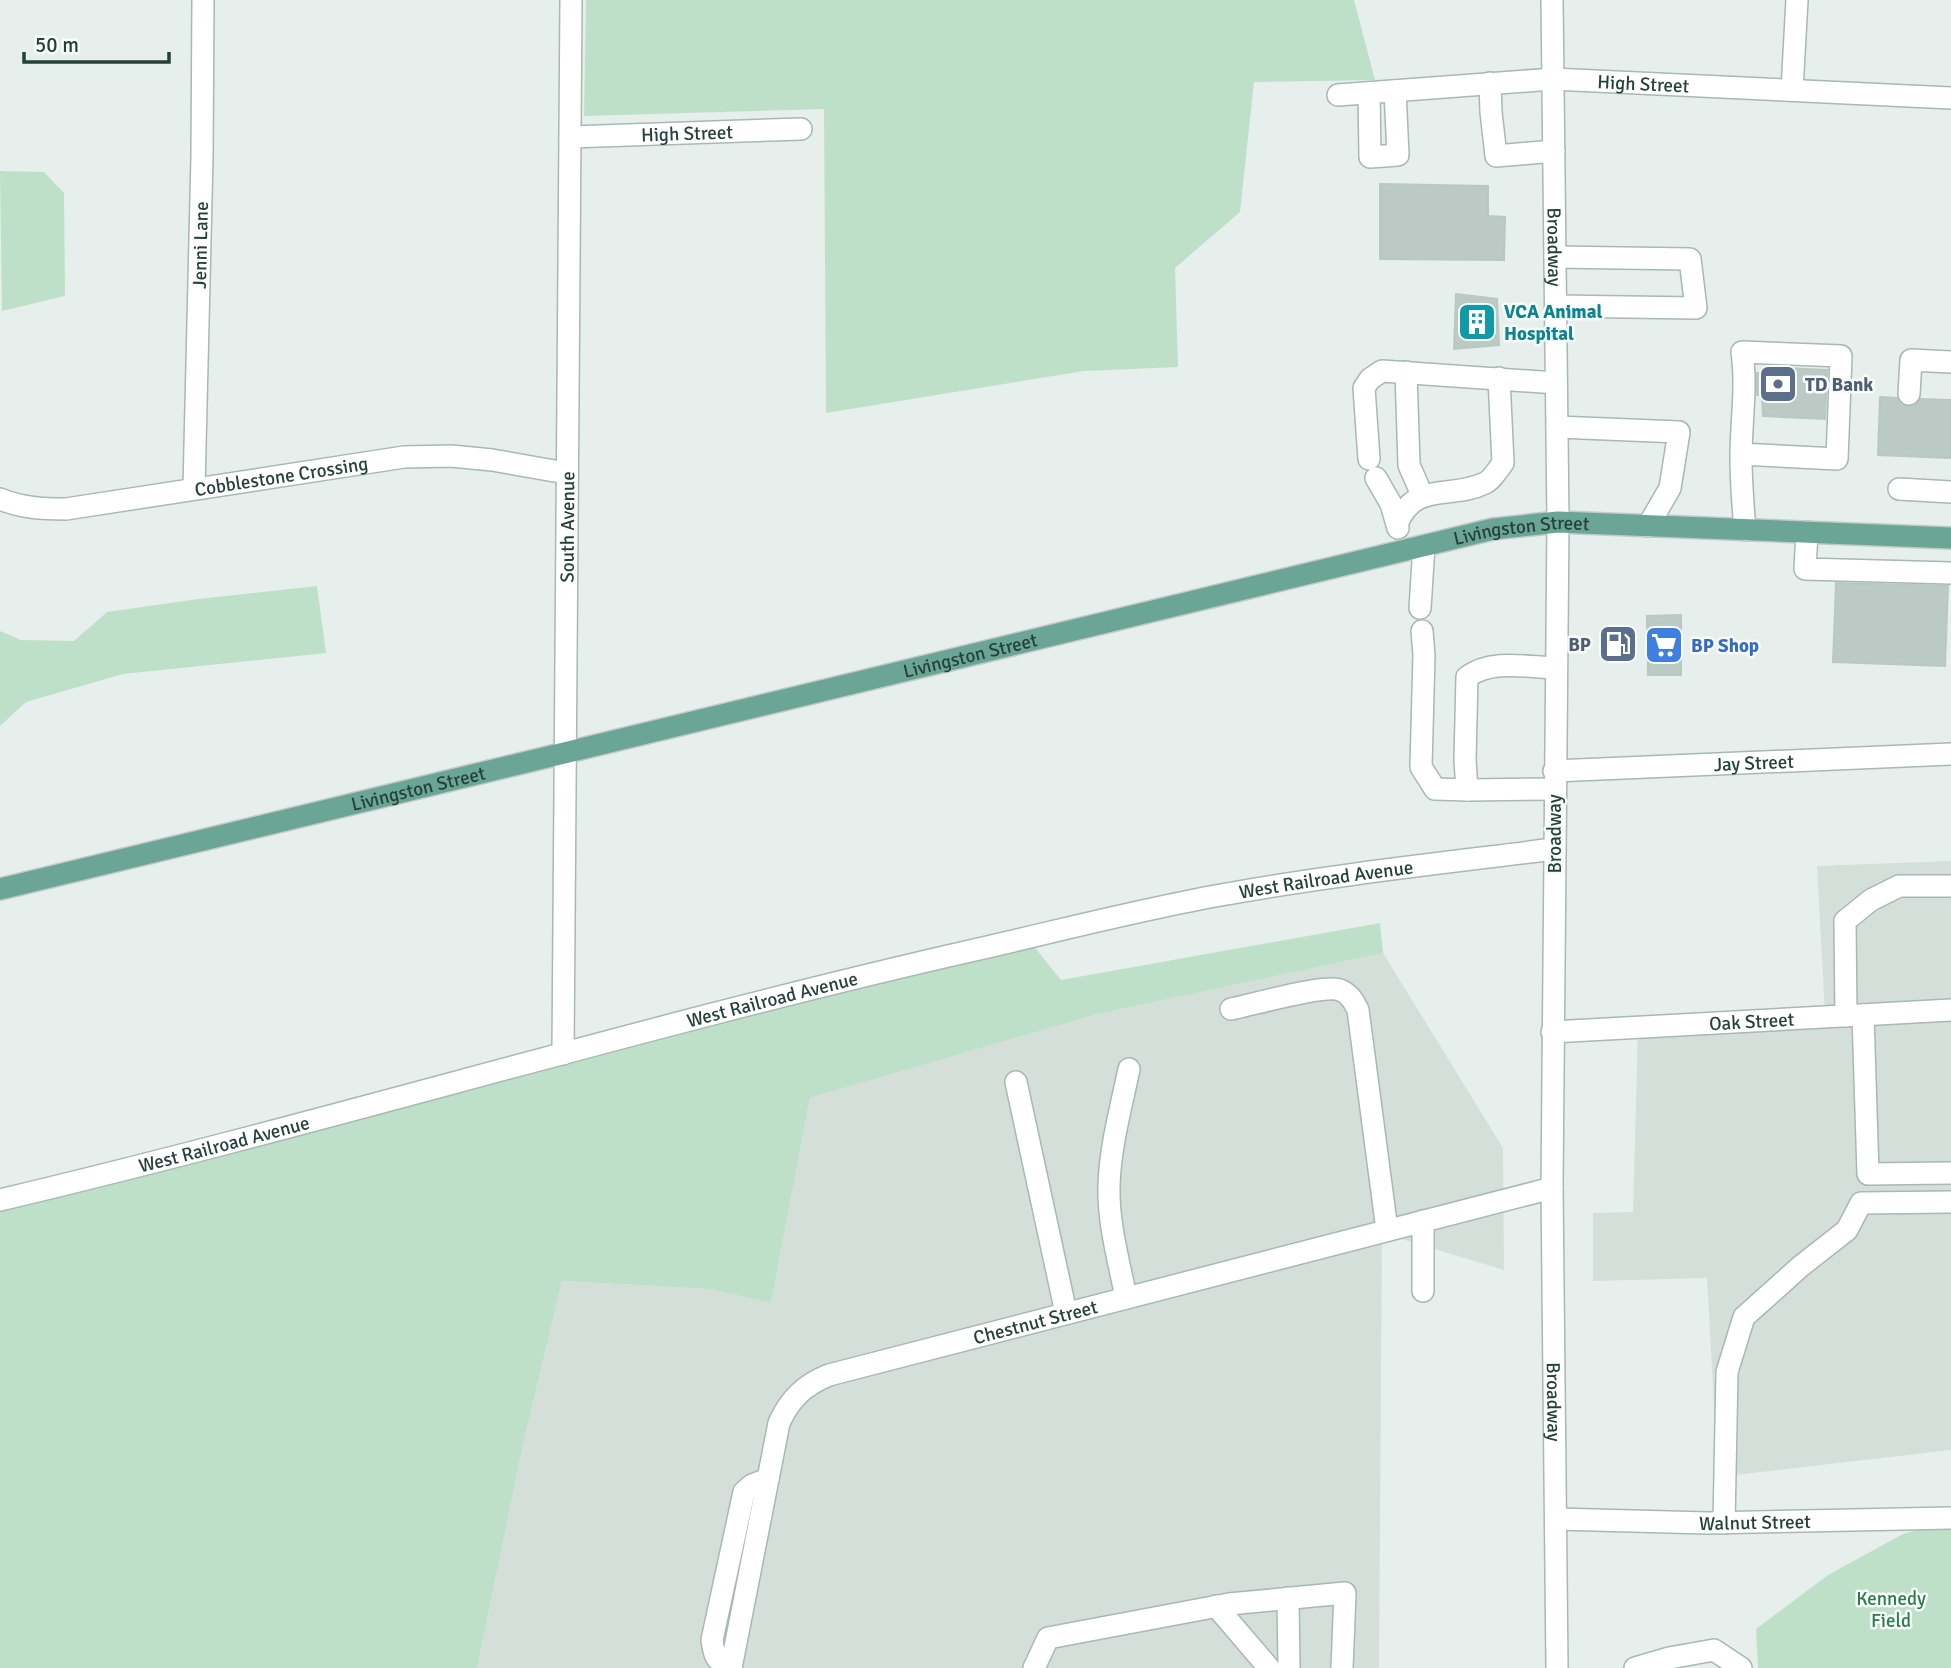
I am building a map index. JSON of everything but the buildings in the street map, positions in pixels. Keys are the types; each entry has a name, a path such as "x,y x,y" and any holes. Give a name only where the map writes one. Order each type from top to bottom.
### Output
{"main road":[{"name":"Livingston Street","path":"0,889 1493,529 1558,522 1951,538"}],"street":[{"name":"Jenni Lane","path":"194,488 203,0"},
{"name":"South Avenue","path":"563,1054 571,0"},
{"name":"Broadway","path":"1552,0 1558,522 1552,1032 1557,1668"},
{"path":"1792,90 1797,0"},
{"name":"High Street","path":"1338,95 1553,79 1951,98"},
{"path":"1490,83 1490,111 1496,156 1553,150"},
{"path":"1369,93 1370,157 1398,155 1395,91"},
{"name":"High Street","path":"570,137 801,129"},
{"path":"1555,257 1690,259 1696,308 1556,306"},
{"path":"1741,454 1837,459 1841,356 1742,352 1745,395 1741,454 1745,530"},
{"path":"1909,394 1911,360 1951,362"},
{"path":"1421,599 1414,548 1372,469 1364,388 1370,379 1382,371 1556,383"},
{"path":"1406,372 1409,466 1418,485"},
{"path":"1418,485 1457,491 1488,482 1503,463 1499,378"},
{"path":"1557,427 1679,432 1670,488 1648,526"},
{"name":"Cobblestone Crossing","path":"0,499 39,509 66,509 404,457 451,456 492,460 566,473"},
{"path":"1394,514 1403,510 1418,485"},
{"path":"1899,489 1951,492"},
{"path":"1807,532 1805,569 1951,573"},
{"name":"Jay Street","path":"1422,631 1424,655 1421,768 1435,789 1467,790 1555,780 1951,754"},
{"path":"1467,790 1467,677 1476,670 1492,665 1556,668"},
{"name":"West Railroad Avenue","path":"0,1200 120,1172 821,986 1120,915 1220,895 1333,877 1554,849"},
{"path":"1951,886 1899,886 1871,900 1845,921 1868,1174 1951,1173"},
{"path":"1231,1009 1322,990 1339,989 1352,997 1358,1010 1387,1230"},
{"name":"Oak Street","path":"1552,1032 1951,1010"},
{"path":"1126,1298 1110,1220 1109,1188 1111,1153 1129,1069"},
{"path":"1016,1082 1066,1313"},
{"name":"Chestnut Street","path":"731,1667 779,1423 786,1408 799,1392 812,1382 829,1375 1552,1188"},
{"path":"1724,1523 1727,1372 1744,1318 1801,1266 1847,1230 1861,1203 1951,1202"},
{"path":"1423,1221 1423,1291"},
{"name":"Walnut Street","path":"1557,1519 1724,1523 1951,1518"},
{"path":"1034,1668 1048,1639 1216,1606 1345,1593 1342,1668"},
{"path":"1288,1598 1289,1668"},
{"path":"1216,1606 1269,1668"},
{"path":"1635,1668 1669,1658 1714,1650 1741,1668"}],"shaded area":[{"path":"1951,861 1951,1450 1718,1477 1707,1278 1593,1281 1593,1213 1633,1212 1638,1028 1825,1013 1817,866"},
{"path":"1383,953 1503,1148 1504,1270 1382,1233 1379,1668 477,1668 523,1445 562,1281 710,1289 771,1303 810,1098 1098,1014"}],"green space":[{"path":"586,0 1354,0 1375,80 1254,82 1240,212 1175,268 1178,367 1084,371 826,413 824,109 584,116"},
{"path":"0,171 44,172 64,193 65,296 2,311"},
{"path":"317,586 326,653 123,674 26,702 0,726 0,631 21,640 74,641 107,612"},
{"path":"1380,923 1383,953 1098,1014 810,1098 771,1303 710,1289 562,1281 523,1445 477,1668 0,1668 0,1198 1028,939 1061,980"},
{"name":"Kennedy Field","path":"1951,1520 1951,1668 1758,1668 1756,1629 1828,1575 1903,1534"}],"place":[{"name":"VCA Animal Hospital","path":"1477,322"},
{"name":"TD Bank","path":"1778,384"},
{"name":"BP","path":"1618,644"},
{"name":"BP Shop","path":"1664,645"}]}
